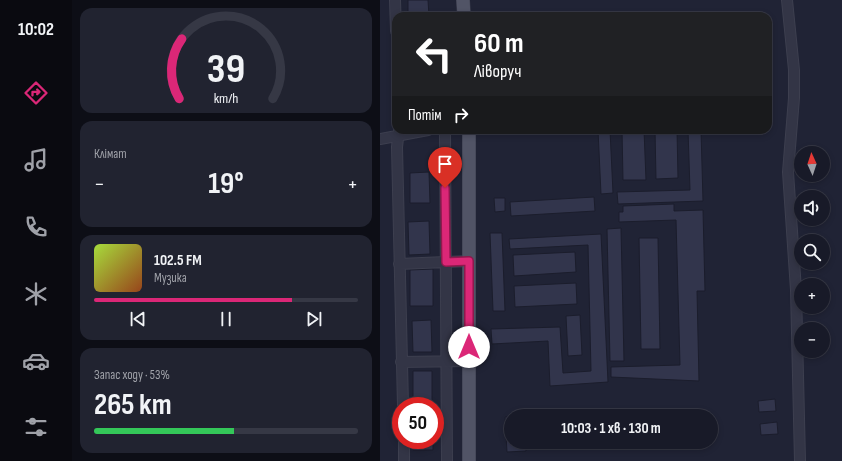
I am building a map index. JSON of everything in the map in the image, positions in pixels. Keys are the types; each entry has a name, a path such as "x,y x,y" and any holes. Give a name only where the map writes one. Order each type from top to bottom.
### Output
{"main road":[{"path":"463,0 464,12"},
{"path":"469,134 469,461"}],"street":[{"path":"395,0 395,12"},
{"path":"788,0 794,70 794,98 788,172 796,290 800,461"},
{"path":"380,139 396,134"},
{"path":"399,134 397,147 403,397"},
{"path":"445,134 448,461"},
{"path":"399,264 469,261"},
{"path":"401,362 469,362"},
{"path":"404,449 404,461"}],"building":[{"path":"408,0 428,0 429,12 408,12"},
{"path":"598,134 610,134 613,193 601,194"},
{"path":"622,134 644,134 646,180 623,180"},
{"path":"655,134 677,134 678,178 656,179"},
{"path":"688,134 701,134 703,201 618,204 617,192 690,190"},
{"path":"429,172 430,203 410,203 410,173"},
{"path":"594,197 595,211 511,216 510,202"},
{"path":"494,198 505,198 505,211 495,212"},
{"path":"674,204 674,211 703,210 705,291 697,291 699,381 611,377 611,367 680,365 676,220 619,222 619,212 623,212 623,206"},
{"path":"429,221 430,254 409,255 408,222"},
{"path":"621,228 624,361 610,361 607,229"},
{"path":"490,233 502,233 505,311 493,311"},
{"path":"601,234 608,382 550,386 548,341 492,344 491,329 560,327 563,373 591,371 588,245 510,249 509,239"},
{"path":"639,238 658,238 660,349 641,349"},
{"path":"575,252 576,272 514,276 513,255"},
{"path":"433,269 433,306 410,306 410,270"},
{"path":"576,283 577,304 515,307 514,286"},
{"path":"580,315 582,355 568,356 566,316"},
{"path":"431,320 432,352 413,352 412,321"},
{"path":"413,371 432,371 432,397 413,397"},
{"path":"775,399 776,411 759,412 758,401"},
{"path":"777,422 778,434 761,435 760,424"},
{"path":"413,449 433,449 433,450"},
{"path":"507,449 526,449 526,451 507,452"}],"route":[{"path":"445,188 446,262 469,261 469,347"}]}
